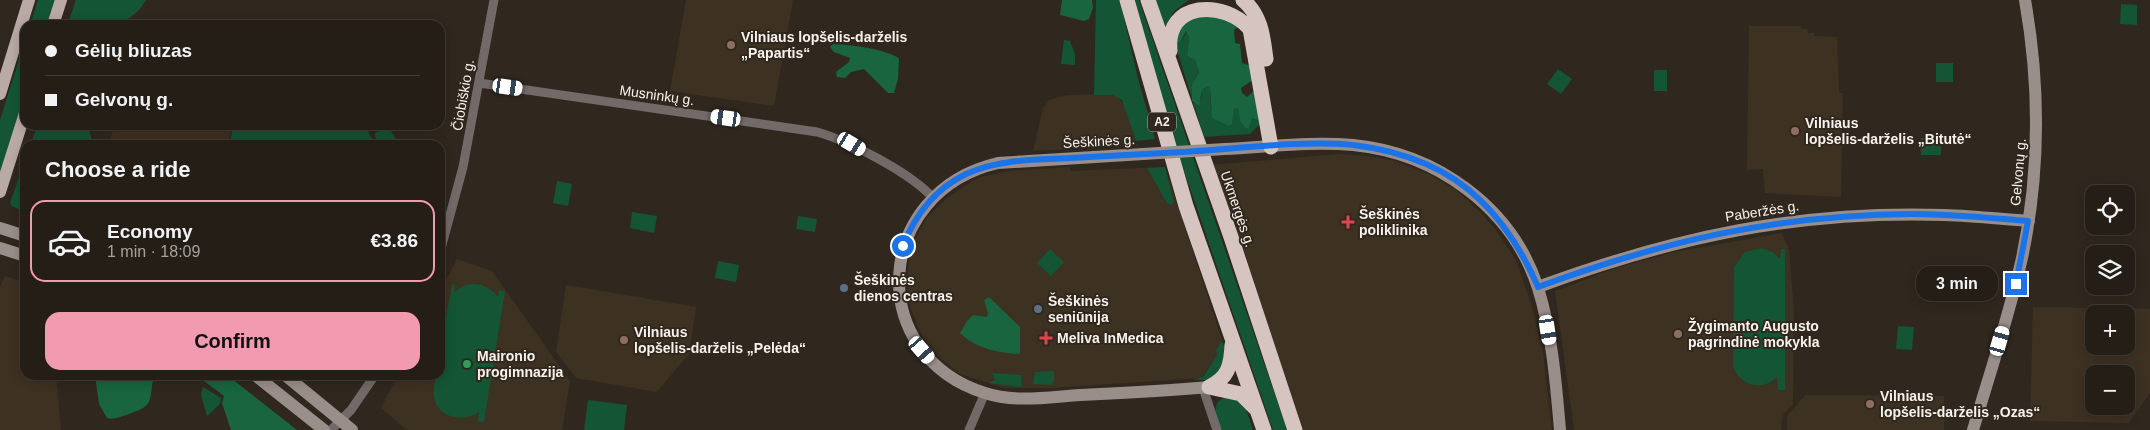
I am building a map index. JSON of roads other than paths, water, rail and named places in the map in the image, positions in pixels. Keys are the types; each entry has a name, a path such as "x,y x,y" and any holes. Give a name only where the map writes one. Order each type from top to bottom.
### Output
{"highway":[{"name":"A2","path":"1127,0 1186,206 1264,430"},
{"name":"Ukmergės g.","path":"1148,0 1295,430"},
{"path":"1171,65 1170,32 1176,16 1182,10 1205,0 1222,1 1236,8 1250,29 1275,147"},
{"path":"1243,0 1253,11 1262,29 1275,147"},
{"path":"1206,388 1221,381 1229,370 1233,339"},
{"path":"1206,388 1241,394 1258,410"}],"main road":[{"path":"23,20 29,0"},
{"path":"55,20 61,0"},
{"path":"0,94 20,29"},
{"path":"0,192 20,129"}],"street":[{"name":"Čiobiškio g.","path":"445,234 464,167 494,0"},
{"name":"Gelvonų g.","path":"1973,430 2010,309 2028,221 2034,170 2036,111 2033,59 2025,0"},
{"name":"Musninkų g.","path":"479,83 817,132 852,144 921,187 933,198"},
{"name":"Šeškinės g.","path":"1206,388 1020,398 984,393 950,376 930,359 914,336 901,300 899,273 903,246 918,215 933,198 960,177 998,163 1328,144 1373,148 1412,158 1447,173 1472,193 1496,216 1523,255 1538,287 1550,346 1560,430"},
{"name":"Paberžės g.","path":"1538,287 1602,264 1674,242 1781,222 1910,214 2028,221"},
{"path":"0,228 20,234"},
{"path":"0,248 20,254"},
{"path":"261,380 324,430"},
{"path":"291,380 352,430"},
{"path":"331,430 371,380"},
{"path":"1206,388 1217,430"},
{"path":"969,430 984,393"}],"place":[{"name":"Vilniaus lopšelis-darželis „Papartis“","path":"731,45"},
{"name":"Vilniaus lopšelis-darželis „Bitutė“","path":"1795,131"},
{"name":"Šeškinės poliklinika","path":"1348,222"},
{"name":"Šeškinės dienos centras","path":"844,288"},
{"name":"Šeškinės seniūnija","path":"1038,309"},
{"name":"Žygimanto Augusto pagrindinė mokykla","path":"1678,334"},
{"name":"Meliva InMedica","path":"1046,338"},
{"name":"Vilniaus lopšelis-darželis „Pelėda“","path":"624,340"},
{"name":"Maironio progimnazija","path":"467,364"},
{"name":"Vilniaus lopšelis-darželis „Ozas“","path":"1870,404"}]}
